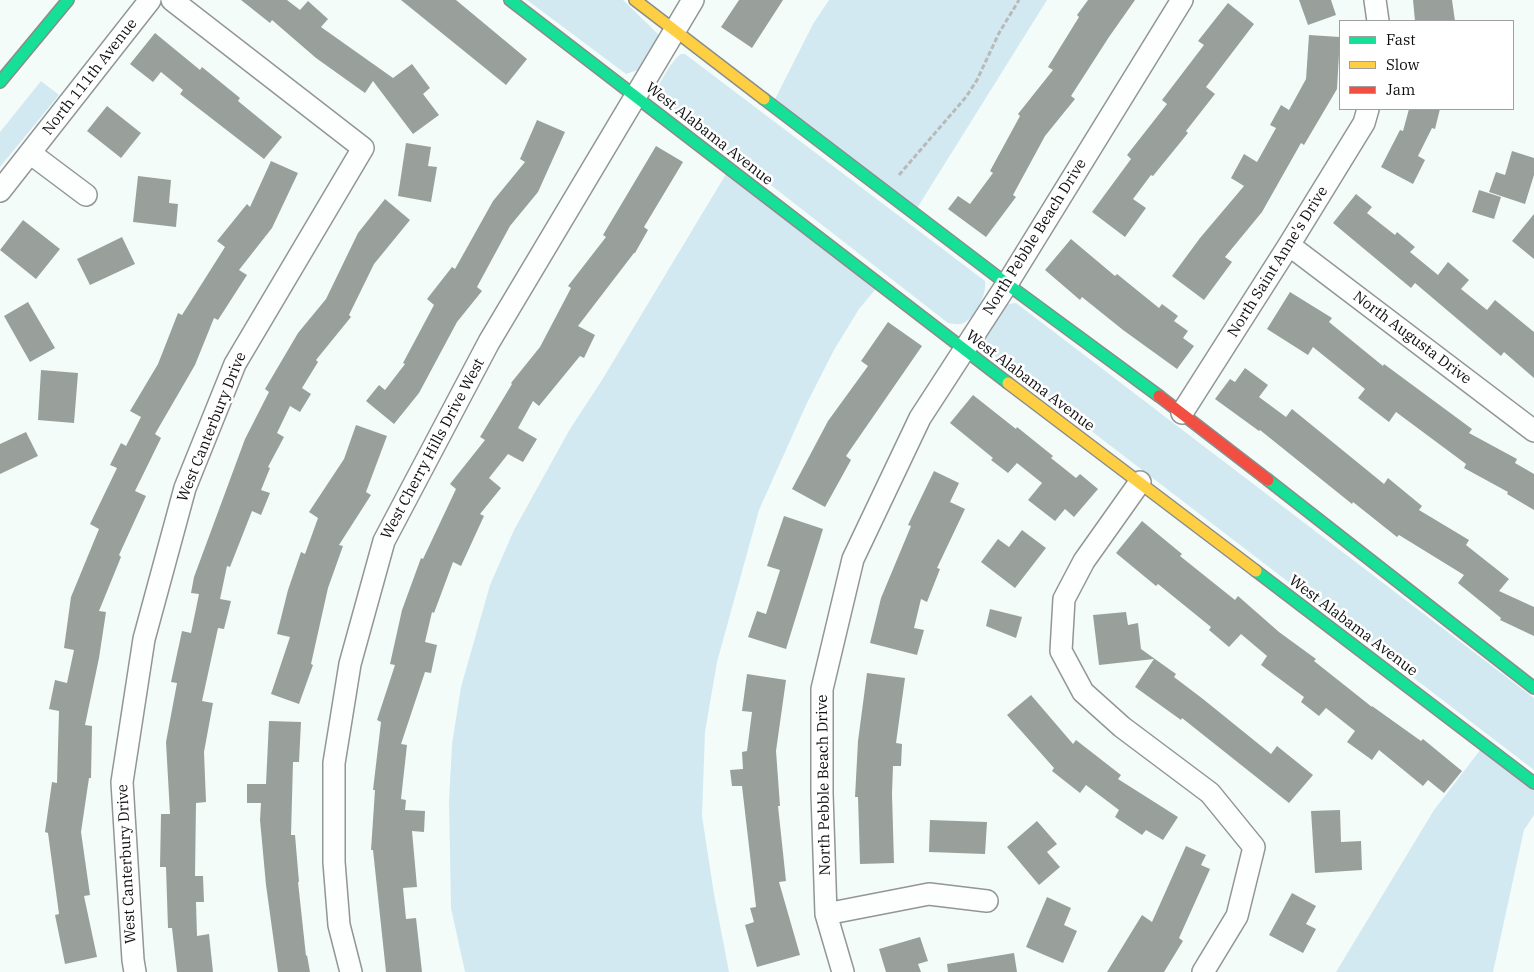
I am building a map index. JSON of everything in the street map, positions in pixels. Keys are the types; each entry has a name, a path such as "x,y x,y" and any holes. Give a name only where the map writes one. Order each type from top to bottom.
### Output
{"street":[{"path":"0,82 68,0"},
{"name":"North 111th Avenue","path":"0,190 150,0"},
{"name":"West Canterbury Drive","path":"135,972 122,782 144,639 182,498 234,364 362,148 172,0"},
{"name":"West Alabama Avenue","path":"510,0 964,350 1534,783"},
{"path":"635,0 1007,284 1182,412 1534,688"},
{"name":"West Cherry Hills Drive West","path":"351,972 340,925 334,862 334,763 350,664 384,541 489,342 693,0"},
{"name":"North Pebble Beach Drive","path":"843,972 826,914 822,794 822,689 853,559 920,418 1007,284 1182,0"},
{"path":"1375,0 1378,20"},
{"name":"North Saint Anne's Drive","path":"1182,412 1364,124 1368,110"},
{"path":"30,154 86,195"},
{"name":"North Augusta Drive","path":"1289,245 1534,431"},
{"path":"1140,482 1084,562 1064,599 1061,650 1083,692 1122,727 1210,793 1254,847 1237,916 1203,972"},
{"path":"826,914 929,894 988,901"}],"path":[{"path":"894,182 966,97 977,80 999,33 1019,0"}],"shaded area":[{"path":"527,0 623,0 658,34 658,39 641,69 626,74"},
{"path":"829,0 1047,0 914,213 772,105 813,24"},
{"path":"681,54 685,54 985,281 982,299 973,315 962,324 948,323 659,98 658,90 661,81"},
{"path":"41,81 59,95 0,167 0,132"},
{"path":"729,169 879,285 859,309 834,350 807,403 759,510 717,662 705,732 702,816 729,972 465,972 451,908 449,802 452,744 461,687 490,585 514,530 570,429 602,380"},
{"path":"1016,303 1534,698 1534,770 988,352 985,339 1000,309 1009,304"},
{"path":"1484,745 1534,783 1534,815 1524,830 1493,972 1336,972 1434,810"}],"building":[{"path":"241,0 287,0 300,10 308,1 328,19 321,27 393,78 412,64 430,88 423,94 439,115 413,134 373,81 365,93 316,58 272,20 270,23"},
{"path":"401,0 456,0 527,59 506,85"},
{"path":"739,0 783,0 752,48 721,27"},
{"path":"1088,0 1135,0 1071,96 1075,99 1045,136 1013,195 1016,197 986,237 948,209 958,196 970,204 993,173 990,171 1020,116 1018,114 1053,70 1048,67 1079,17 1077,15"},
{"path":"1299,0 1331,0 1336,15 1308,25"},
{"path":"1413,0 1452,0 1455,20 1415,20"},
{"path":"1228,3 1254,24 1206,87 1215,94 1186,131 1188,133 1153,176 1151,175 1133,199 1146,208 1125,237 1092,212 1131,159 1127,155 1167,104 1162,100 1204,45 1198,41"},
{"path":"155,33 200,70 202,67 240,98 238,101 282,137 264,159 180,94 183,90 161,72 153,82 130,64"},
{"path":"1309,35 1339,37 1337,89 1304,145 1301,143 1262,212 1225,257 1232,262 1204,300 1172,276 1200,238 1244,186 1231,178 1244,154 1257,162 1276,128 1270,125 1281,105 1289,110 1306,79"},
{"path":"107,106 141,133 121,158 87,131"},
{"path":"1409,110 1440,110 1435,129 1432,128 1418,156 1425,160 1413,184 1381,167 1400,130 1403,131"},
{"path":"537,120 565,132 538,192 510,226 477,287 482,291 457,322 419,393 394,424 366,401 379,385 385,390 405,364 403,363 434,305 427,299 452,267 455,269 493,201 525,162 520,159"},
{"path":"406,143 431,147 428,166 437,167 431,202 398,196"},
{"path":"656,146 683,162 644,227 648,230 635,253 578,326 595,335 584,358 580,356 539,406 533,401 518,428 537,439 523,462 508,454 489,478 501,488 480,514 484,516 461,566 453,562 434,613 432,612 425,642 437,645 431,673 425,672 401,744 407,745 401,799 406,800 405,810 425,811 424,832 412,831 417,887 403,888 406,919 416,918 422,972 386,972 373,850 371,850 375,790 373,790 381,722 377,720 395,665 390,664 402,610 421,558 423,559 456,489 450,484 485,440 480,437 511,383 540,347 571,288 568,286 606,237 603,235"},
{"path":"1512,151 1534,158 1534,175 1525,204 1489,192 1496,172 1505,175"},
{"path":"271,161 298,173 272,228 239,270 247,275 218,320 214,318 195,365 155,434 161,438 135,491 146,496 119,555 121,557 99,611 106,612 99,658 85,725 92,726 91,778 89,778 81,832 90,895 84,896 97,957 65,964 55,915 59,914 48,833 45,832 52,782 57,783 59,711 49,709 55,680 67,683 74,650 64,648 71,597 99,529 90,524 117,468 110,465 121,443 126,446 141,417 130,411 158,364 178,313 182,315 225,247 217,241 247,204 250,207"},
{"path":"138,176 171,180 169,203 178,204 176,227 133,222"},
{"path":"1479,190 1501,197 1494,219 1472,212"},
{"path":"1356,194 1372,207 1367,213 1395,235 1397,232 1415,247 1410,252 1438,275 1448,262 1469,280 1461,289 1487,310 1495,300 1534,332 1534,378 1504,352 1501,356 1415,283 1411,288 1333,223"},
{"path":"385,199 410,220 374,264 349,315 351,317 316,360 318,362 302,388 311,394 300,412 290,406 277,433 284,437 268,467 270,468 261,490 270,493 261,515 252,511 230,567 227,566 220,599 231,601 224,629 218,628 202,701 213,703 204,752 206,802 196,803 195,876 203,876 204,902 196,902 197,936 209,934 213,972 177,972 172,928 168,928 166,867 160,867 161,814 170,814 166,742 177,683 171,682 182,631 191,633 199,594 191,593 194,577 245,439 269,392 265,389 298,333 326,299 358,233"},
{"path":"1534,214 1534,259 1512,241"},
{"path":"23,220 60,249 36,279 0,250"},
{"path":"122,237 135,264 90,285 77,259"},
{"path":"1071,239 1115,276 1117,274 1159,308 1162,304 1178,316 1174,321 1188,331 1183,338 1194,346 1177,369 1123,330 1082,297 1080,300 1045,270"},
{"path":"1290,292 1332,318 1329,322 1383,366 1384,364 1472,429 1469,433 1517,459 1515,463 1534,474 1534,510 1507,494 1508,492 1464,468 1466,464 1396,412 1389,422 1358,398 1365,389 1313,347 1308,355 1267,329"},
{"path":"28,302 55,348 30,362 4,316"},
{"path":"888,322 922,346 846,456 851,460 825,507 792,489 828,421 868,366 861,361"},
{"path":"1245,368 1268,385 1259,397 1286,417 1292,409 1384,484 1388,478 1422,506 1419,510 1469,540 1466,545 1509,579 1499,591 1534,607 1534,636 1500,620 1501,618 1458,583 1464,575 1399,535 1397,537 1353,502 1352,504 1260,430 1215,399 1230,379 1235,382"},
{"path":"41,370 78,373 74,423 38,420"},
{"path":"973,395 1053,456 1051,458 1076,478 1080,474 1098,489 1074,517 1065,509 1055,521 1028,500 1042,483 1017,463 1008,473 991,460 993,458 950,423"},
{"path":"356,425 387,436 366,492 371,495 339,545 343,546 328,588 311,664 313,665 299,704 271,694 290,637 277,634 288,590 301,552 305,554 318,518 309,512 344,459"},
{"path":"26,432 38,456 0,474 0,444"},
{"path":"934,471 959,483 950,502 965,509 937,568 940,569 927,602 921,599 914,628 924,630 917,655 870,643 881,598 911,526 908,525"},
{"path":"784,516 823,529 786,649 748,637 757,611 766,614 780,570 767,566"},
{"path":"1142,521 1182,554 1180,556 1235,600 1238,596 1279,632 1316,659 1314,661 1372,707 1421,741 1423,739 1462,771 1444,793 1428,780 1423,786 1379,750 1372,760 1347,742 1355,731 1326,708 1319,716 1301,702 1304,697 1261,665 1267,656 1241,634 1229,647 1209,630 1211,627 1116,553"},
{"path":"1022,530 1046,548 1015,588 981,562 998,539 1009,547"},
{"path":"990,609 1022,617 1016,638 986,626"},
{"path":"1126,612 1128,625 1138,623 1141,649 1176,674 1174,677 1271,754 1277,746 1313,775 1289,803 1182,718 1181,720 1135,687 1154,659 1099,665 1093,615"},
{"path":"867,673 905,678 896,743 902,744 901,766 893,766 894,863 860,864 858,797 855,797 858,741"},
{"path":"747,674 786,680 776,751 780,806 778,806 786,881 779,882 800,955 757,967 745,925 754,922 750,908 756,907 742,786 732,786 730,770 743,769 742,752 747,751 752,712 742,711"},
{"path":"1031,695 1073,744 1076,740 1121,775 1118,779 1178,817 1163,840 1146,830 1142,835 1115,817 1119,810 1086,785 1080,793 1052,771 1054,768 1007,715"},
{"path":"269,721 301,722 299,762 293,762 291,835 295,835 306,956 310,972 278,972 266,885 260,820 261,803 247,803 247,784 266,784"},
{"path":"1340,810 1341,842 1361,841 1362,870 1315,873 1311,811"},
{"path":"930,820 987,822 985,854 929,852"},
{"path":"1037,821 1057,844 1047,852 1060,867 1039,885 1007,847"},
{"path":"1186,846 1206,855 1201,865 1210,869 1179,938 1183,941 1164,972 1107,972 1142,915 1152,922"},
{"path":"1292,893 1316,906 1306,924 1316,929 1303,953 1269,935"},
{"path":"1047,897 1071,908 1064,925 1077,931 1063,963 1026,947"},
{"path":"920,937 928,961 918,964 921,972 886,972 879,949"},
{"path":"1014,953 1017,972 948,972 947,964"}],"traffic: fast":[{"path":"0,82 68,0"},
{"path":"510,0 1008,383"},
{"path":"764,99 1007,284 1159,396"},
{"path":"1268,480 1534,688"},
{"path":"1256,571 1534,783"}],"traffic: slow":[{"path":"635,0 764,99"},
{"path":"1008,383 1256,571"}],"traffic: jam":[{"path":"1159,396 1268,480"}]}
